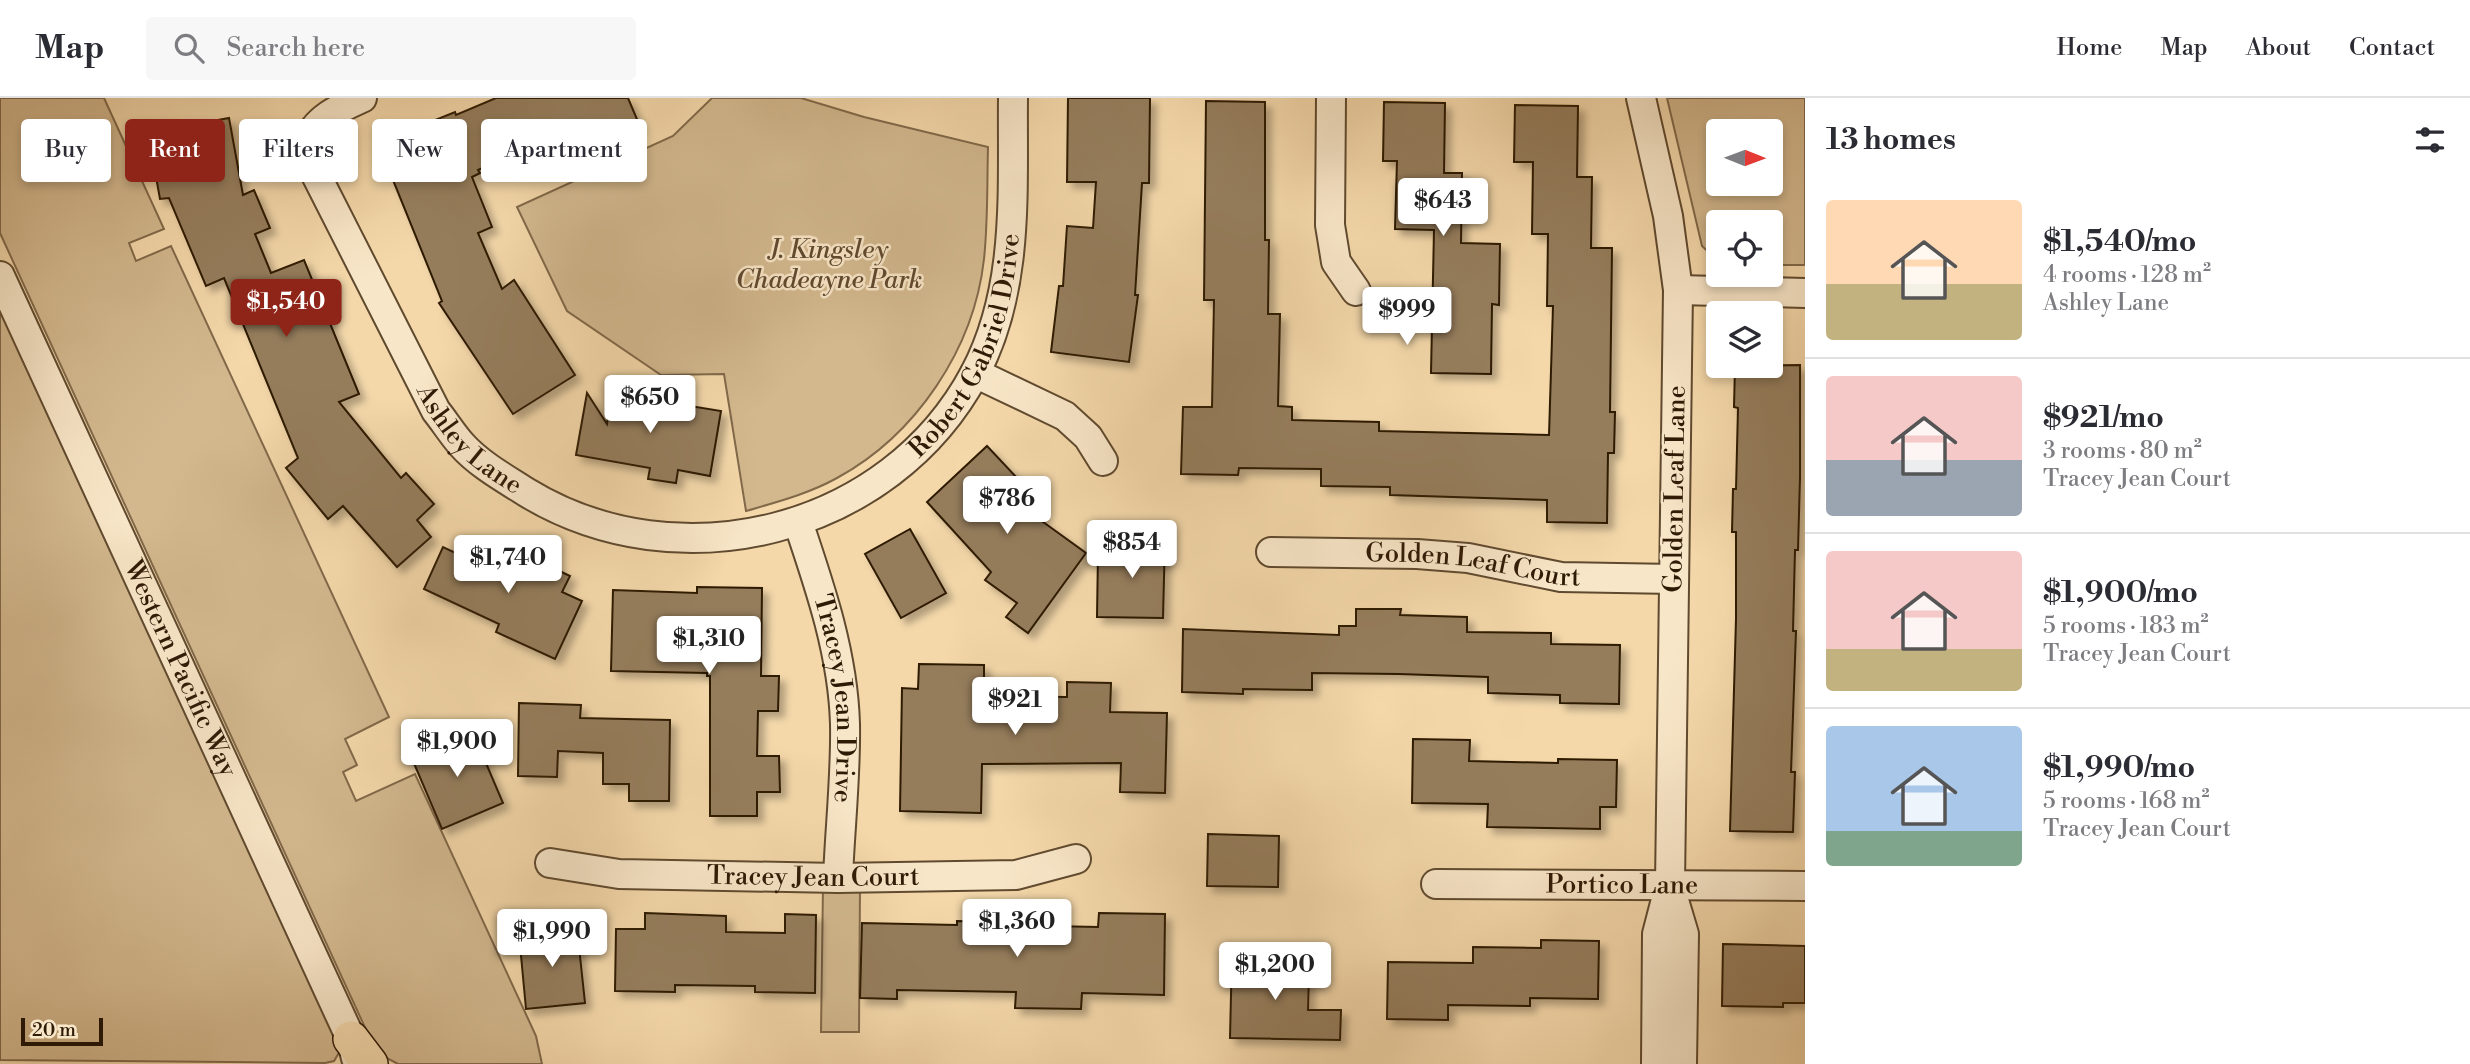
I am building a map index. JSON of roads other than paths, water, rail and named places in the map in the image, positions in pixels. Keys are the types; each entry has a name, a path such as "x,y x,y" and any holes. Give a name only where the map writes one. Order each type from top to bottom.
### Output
{"street":[{"name":"Ashley Lane","path":"362,98 315,125 306,144 310,163 436,411 463,445 500,476 552,507 612,529 695,539 727,537 798,522"},
{"name":"Robert Gabriel Drive","path":"798,522 832,509 883,477 919,446 948,415 975,373 997,321 1007,274 1012,225 1013,98"},
{"path":"1331,98 1330,225 1336,262 1356,291"},
{"name":"Golden Leaf Lane","path":"1641,98 1668,216 1678,290 1670,884 1657,934 1657,1064"},
{"name":"Western Pacific Way","path":"0,276 359,1056"},
{"path":"1678,290 1805,293"},
{"path":"975,373 1065,416 1088,437 1103,461"},
{"name":"Tracey Jean Drive","path":"798,522 830,620 839,667 845,723 838,878"},
{"name":"Golden Leaf Court","path":"1271,552 1417,554 1468,558 1561,577 1674,579"},
{"name":"Tracey Jean Court","path":"550,863 619,874 838,878 1016,875 1076,859"},
{"name":"Portico Lane","path":"1436,884 1805,886"},
{"name":"Golden Leaf Lane","path":"1670,884 1684,934 1682,1064"}],"park label":[{"name":"J. Kingsley Chadeayne Park","path":"829,265"}]}
